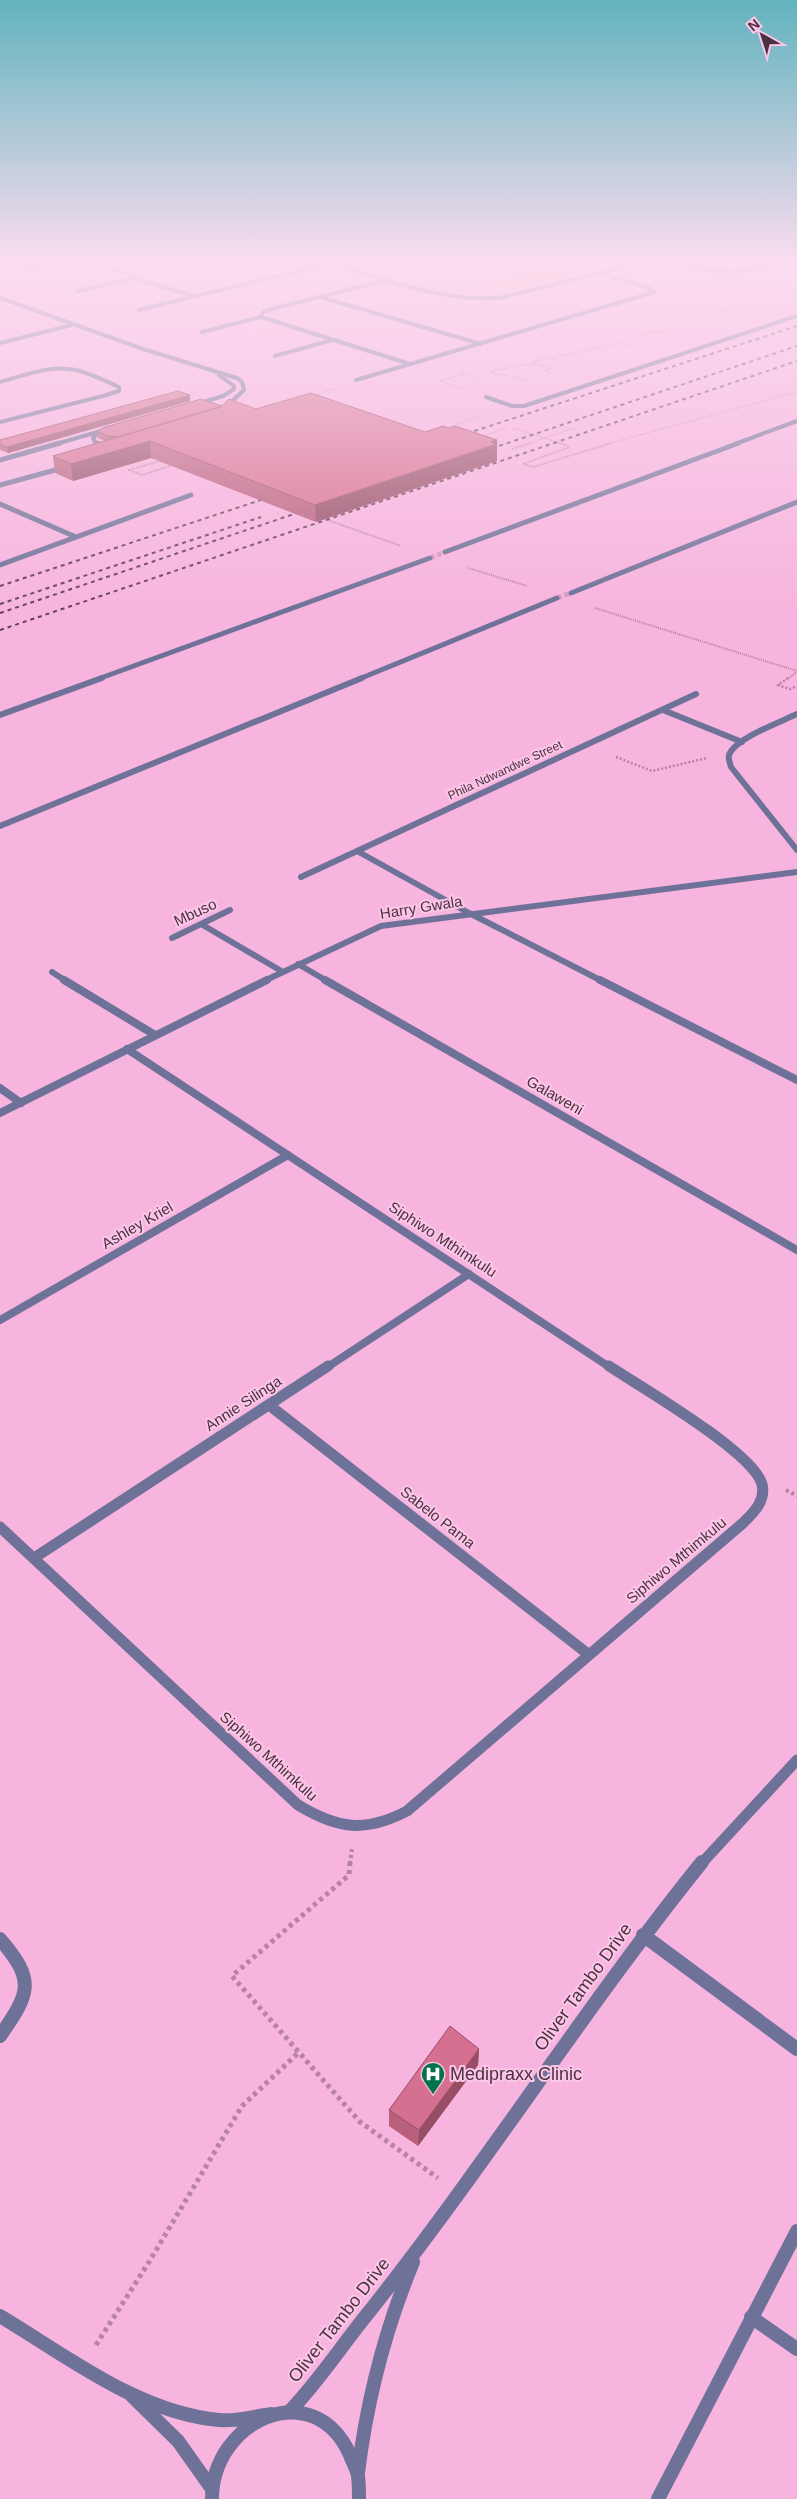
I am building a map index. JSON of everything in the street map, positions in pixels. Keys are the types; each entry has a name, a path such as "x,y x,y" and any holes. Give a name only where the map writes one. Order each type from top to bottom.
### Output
{"street":[{"path":"0,382 22,377"},
{"path":"0,422 119,391 119,387 93,377"},
{"path":"192,405 230,393 234,386 221,377"},
{"path":"226,416 230,403 244,390 245,386 237,378 230,377"},
{"path":"356,380 367,377"},
{"path":"486,397 512,406 524,406 613,377"},
{"path":"445,552 797,421"},
{"path":"0,460 116,427"},
{"path":"101,431 93,438 96,442 116,448"},
{"path":"0,485 76,464"},
{"path":"0,564 191,495"},
{"path":"571,593 797,502"},
{"path":"0,504 76,537"},
{"path":"0,715 430,558"},
{"path":"0,826 557,598"},
{"name":"Phila Ndwandwe Street","path":"301,877 696,694"},
{"path":"662,710 742,742"},
{"path":"797,714 742,742 732,749 729,756 731,767 797,850"},
{"path":"357,851 469,913 797,1080"},
{"name":"Harry Gwala","path":"0,1114 298,964 381,926 469,913 797,872"},
{"name":"Mbuso","path":"172,938 230,910"},
{"path":"201,924 282,972"},
{"name":"Galaweni","path":"298,964 797,1250"},
{"path":"52,972 155,1035"},
{"name":"Siphiwo Mthimkulu","path":"0,1527 298,1805 316,1817 354,1828 390,1821 407,1811 588,1654 744,1523 759,1505 763,1487 756,1472 719,1439 127,1049"},
{"path":"0,1088 21,1103"},
{"name":"Ashley Kriel","path":"0,1320 288,1155"},
{"name":"Annie Silinga","path":"34,1558 469,1274"},
{"name":"Sabelo Pama","path":"269,1405 588,1654"},
{"name":"Oliver Tambo Drive","path":"289,2412 310,2390 362,2320 418,2250 643,1935 714,1847 797,1760"},
{"path":"643,1935 797,2049"},
{"path":"0,1939 16,1957 25,1972 25,1996 20,2008 0,2036"},
{"path":"658,2499 797,2231"},
{"name":"Oliver Tambo Drive","path":"358,2474 362,2430 375,2367 393,2308 418,2250"},
{"path":"0,2316 125,2389 164,2407 188,2415 220,2420 289,2412 320,2419 344,2442 358,2474 359,2499"},
{"path":"751,2317 797,2349"},
{"path":"125,2389 158,2419 178,2441 212,2494"},
{"path":"212,2494 222,2455 243,2429 272,2414"}],"path":[{"path":"456,377 440,381 486,397"},
{"path":"473,377 482,380"},
{"path":"505,377 528,381 534,380"},
{"path":"310,396 356,380"},
{"path":"502,425 570,447 523,464 533,467 567,455 797,392"},
{"path":"452,426 478,417 486,420"},
{"path":"477,438 509,427"},
{"path":"512,449 578,427"},
{"path":"153,458 160,460 129,470 142,475 181,463"},
{"path":"317,516 406,548"},
{"path":"460,565 532,588"},
{"path":"587,606 797,671"},
{"path":"797,671 778,685 790,689 797,686"},
{"path":"587,745 652,771 704,757 731,767"},
{"path":"354,1828 349,1875 232,1976 360,2122 459,2193"},
{"path":"84,2365 150,2262 242,2106 298,2053"}],"building":[{"path":"178,391 190,395 7,447 0,444 0,440"},
{"path":"311,393 425,432 443,426 449,428 455,426 497,440 491,442 497,444 315,505 150,441 71,464 53,456 221,407 229,399 256,409"},
{"path":"201,399 222,406 118,437 98,432 102,428"},
{"name":"Medipraxx Clinic","path":"450,2026 479,2049 419,2130 389,2110"}],"tunnel":[{"path":"430,558 445,552"},
{"path":"557,598 571,593"}],"railway":[{"path":"459,436 641,377"},
{"path":"484,451 706,377"},
{"path":"0,630 751,377"},
{"path":"0,586 273,496"},
{"path":"0,613 306,510"},
{"path":"0,604 261,517"}],"place":[{"name":"Medipraxx Clinic","path":"433,2095"}]}
